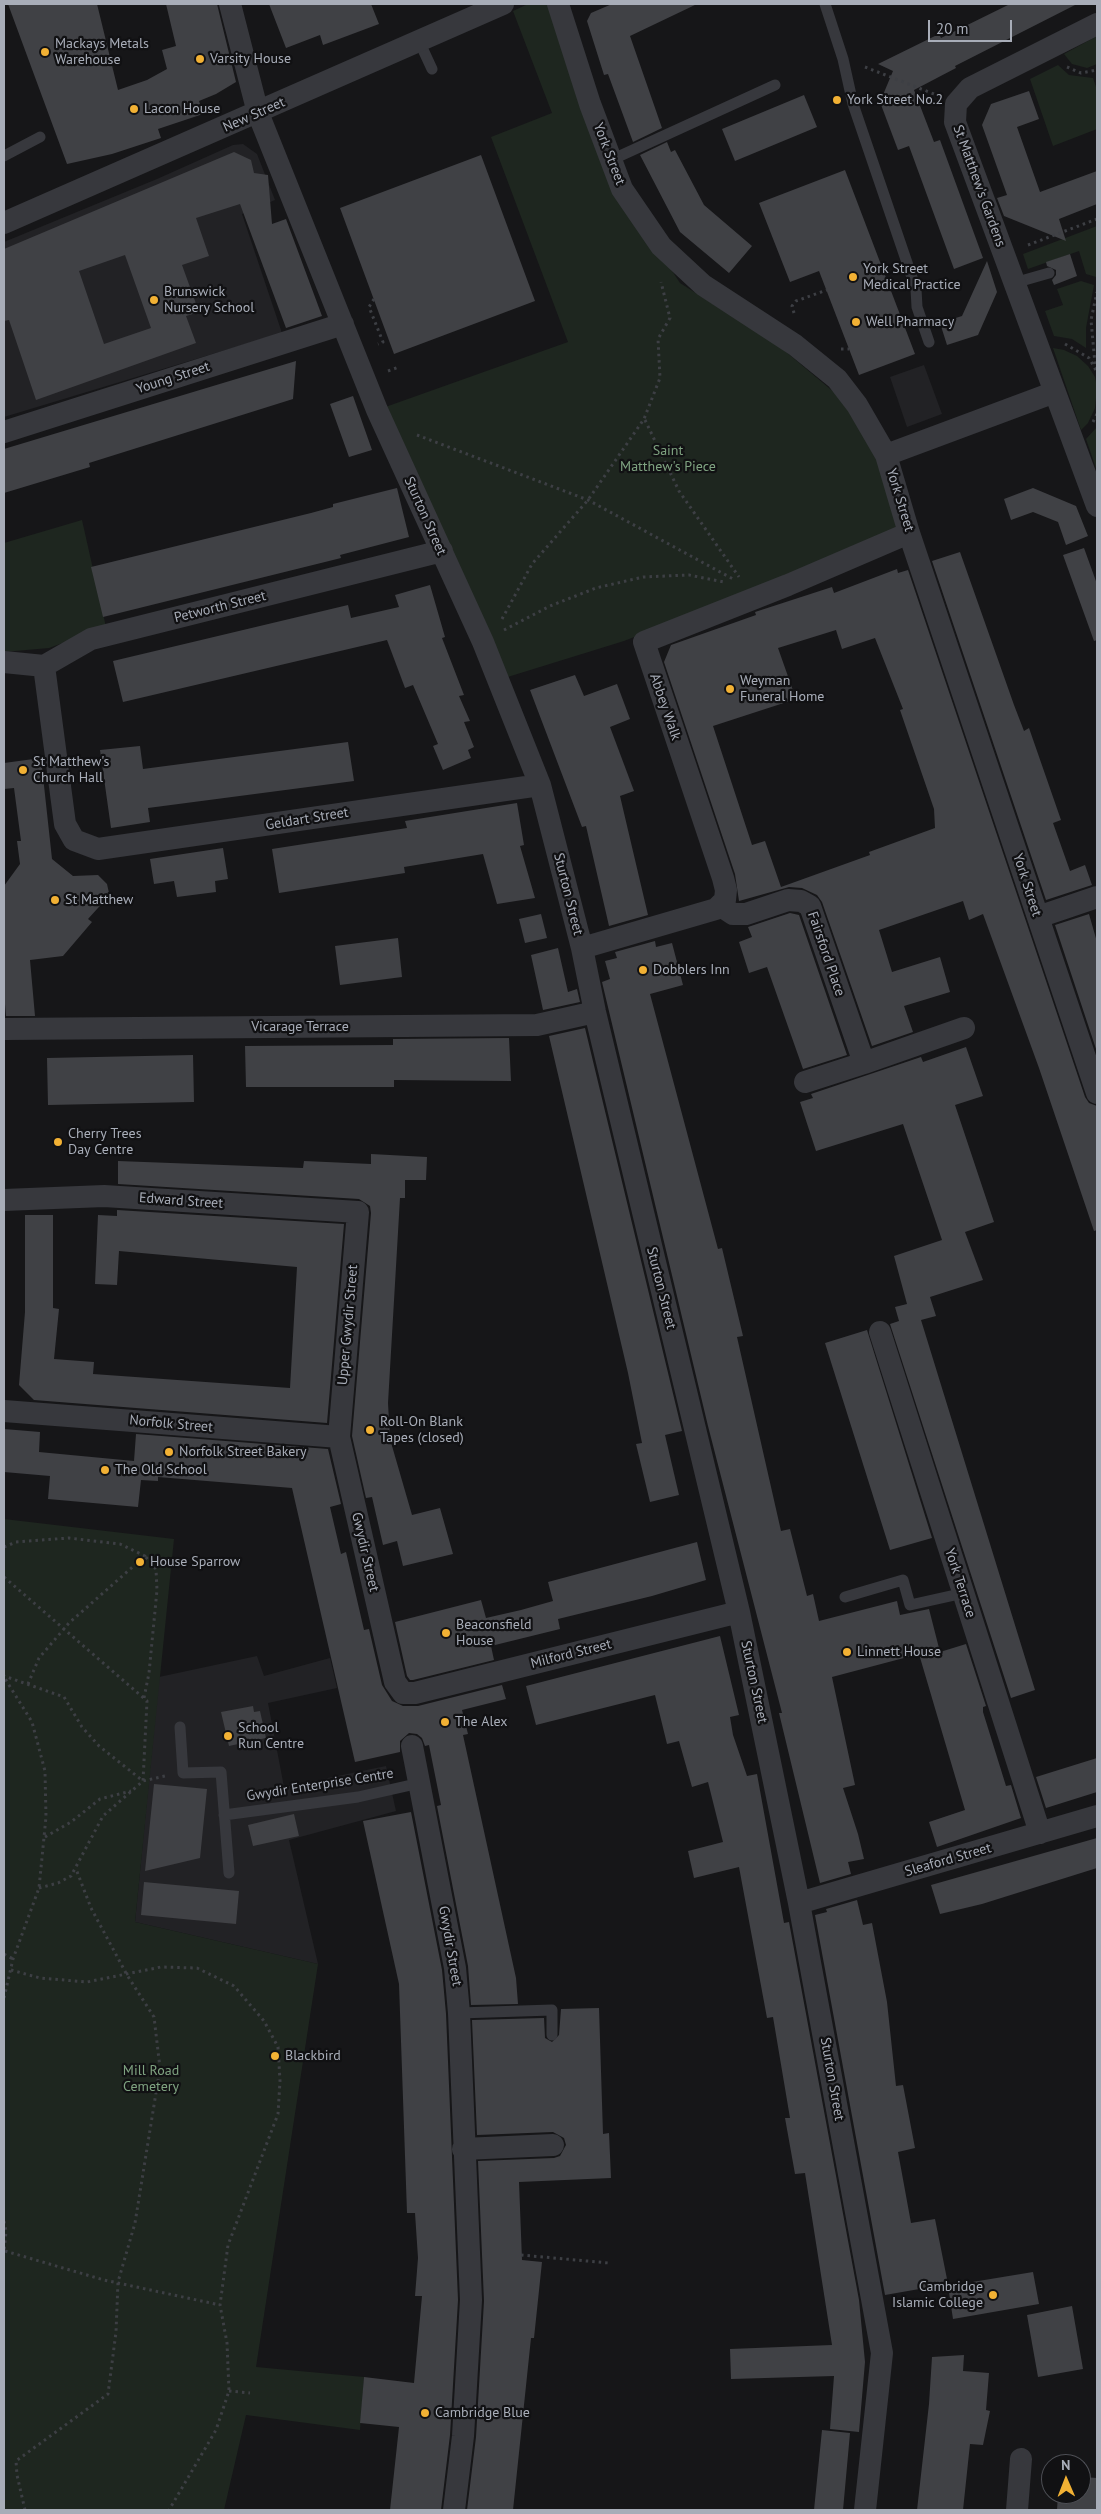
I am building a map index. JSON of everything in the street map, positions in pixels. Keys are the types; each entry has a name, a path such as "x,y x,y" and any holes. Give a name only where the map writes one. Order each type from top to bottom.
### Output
{"street":[{"name":"Sturton Street","path":"230,4 258,113 343,324 382,420 442,551 487,640 540,785 582,948 595,1012 739,1612 800,1903 882,2352 866,2510"},
{"name":"New Street","path":"6,217 258,113 503,4"},
{"name":"York Street","path":"558,4 590,104 622,189 661,246 703,285 785,338 837,379 857,405 886,455 909,533 1097,1092"},
{"name":"St Matthew's Gardens","path":"1096,502 955,122 956,104 970,88 1097,24"},
{"name":"Young Street","path":"4,432 343,324"},
{"path":"886,455 1055,392"},
{"name":"Abbey Walk","path":"721,906 726,890 723,878 644,642 752,591 909,533"},
{"name":"Petworth Street","path":"44,666 91,639 442,551"},
{"path":"4,662 44,666"},
{"name":"Geldart Street","path":"44,666 65,824 74,840 98,849 540,785"},
{"path":"1038,917 1097,897"},
{"name":"Fairsford Place","path":"721,906 733,914 746,914 788,900 801,900 810,906 864,1063"},
{"path":"582,948 721,906"},
{"name":"Vicarage Terrace","path":"4,1029 537,1025 595,1012"},
{"path":"805,1082 964,1028"},
{"name":"Edward Street","path":"4,1200 104,1196 358,1212"},
{"name":"Upper Gwydir Street","path":"339,1437 358,1212"},
{"name":"York Terrace","path":"880,1332 1040,1833"},
{"name":"Norfolk Street","path":"4,1410 339,1437"},
{"name":"Gwydir Street","path":"339,1437 395,1682 403,1693"},
{"name":"Milford Street","path":"403,1693 416,1693 739,1612"},
{"name":"Gwydir Street","path":"412,1746 455,1968 459,2013 463,2150 471,2300 463,2436 454,2510"},
{"name":"Sleaford Street","path":"800,1903 1097,1816"},
{"path":"463,2150 554,2145"},
{"path":"1017,2510 1021,2459"}],"lane":[{"path":"825,4 843,59 854,104 916,289 917,307 929,342"},
{"path":"419,42 432,69"},
{"path":"611,160 775,85"},
{"path":"4,156 40,137"},
{"path":"1014,283 1049,272"},
{"path":"845,1597 903,1580 910,1605 964,1593"},
{"path":"180,1727 183,1773 221,1772 229,1873"},
{"name":"Gwydir Enterprise Centre","path":"224,1816 358,1797 420,1783"},
{"path":"459,2013 552,2010 552,2035"}],"path":[{"path":"843,59 956,104"},
{"path":"1004,254 1097,219"},
{"path":"487,640 532,564 588,500 644,419 660,378 658,339 670,318 656,264 661,246"},
{"path":"785,338 798,324 792,306 796,301 827,290"},
{"path":"1097,292 1091,320 1097,372"},
{"path":"370,347 383,342 369,307 374,299"},
{"path":"1037,345 1050,342 1064,344 1089,358 1095,365"},
{"path":"644,419 679,491 752,591"},
{"path":"382,420 588,500 752,591"},
{"path":"487,640 550,606 596,588 643,577 689,576 752,591"},
{"path":"4,1547 16,1542 70,1538 120,1544 145,1556 156,1570 157,1590 150,1673 144,1698"},
{"path":"28,1684 39,1658 62,1630 145,1556"},
{"path":"4,1577 62,1630 147,1701 148,1715 143,1780"},
{"path":"4,1676 64,1696 82,1726 99,1746 143,1780"},
{"path":"4,1676 32,1722 45,1771 44,1837 39,1888 13,1959 4,1998"},
{"path":"39,1888 58,1883 71,1876 103,1816 143,1780 183,1773"},
{"path":"44,1837 71,1822 100,1799 131,1791"},
{"path":"24,2510 16,2461 108,2394 116,2332 118,2282 135,2223 160,2068 154,2017 127,1975 91,1908 76,1869"},
{"path":"4,1954 13,1959"},
{"path":"11,1970 40,1978 87,1982 161,1967 197,1968 234,1986 264,2021 278,2047 280,2081 278,2114 228,2245 220,2305 227,2342 229,2391 216,2430 169,2510"},
{"path":"4,2221 6,2231 5,2252 104,2280 220,2305"},
{"path":"521,2255 609,2263"},
{"path":"229,2391 250,2393"}],"shaded area":[{"name":"Brunswick Nursery School","path":"243,144 257,154 275,200 242,214 282,333 4,417 4,242 157,179 233,145"},
{"path":"924,365 942,414 907,427 890,377"},
{"path":"257,1656 264,1676 330,1658 337,1688 268,1703 284,1787 386,1766 396,1811 289,1840 318,1964 135,1922 159,1677"}],"green space":[{"name":"Saint Matthew's Piece","path":"528,4 548,4 659,251 680,283 779,346 848,404 881,458 900,533 624,641 498,680 377,410 568,342 491,137 552,113 513,11"},
{"path":"1097,36 1097,64 1087,68 1072,64 1064,54"},
{"path":"1058,65 1069,75 1093,78 1097,90 1097,129 1053,146 1030,79"},
{"path":"1097,226 1096,277 1086,274 1079,251 1028,269 1023,254"},
{"path":"1081,281 1094,285 1086,328 1086,348 1072,339 1054,336 1045,311 1063,305 1057,289"},
{"path":"1053,348 1064,350 1077,356 1088,366 1095,377 1097,388 1095,408 1088,423 1081,430"},
{"path":"1097,427 1097,471 1086,439"},
{"path":"82,520 106,627 49,648 4,652 4,543"},
{"name":"Mill Road Cemetery","path":"4,1519 174,1539 135,1922 318,1964 256,2367 364,2377 360,2430 246,2415 224,2510 4,2510"}],"building":[{"path":"8,4 97,4 118,90 147,80 167,69 162,50 176,46 166,4 217,4 236,82 216,94 199,101 203,114 158,129 161,138 112,154 67,164"},
{"path":"269,4 371,4 379,24 323,45 320,35 286,48"},
{"path":"612,4 697,4 630,36 662,128 633,142 608,74 604,75 587,21 591,13"},
{"path":"1010,4 1077,4 955,66 956,68 914,90 934,142 940,140 983,258 954,269 909,146 898,150 880,102 893,71 878,64 939,34 941,38"},
{"path":"1029,91 1039,119 1017,127 1040,192 1097,171 1097,204 1059,219 1066,241 1004,216 997,198 1007,195 982,125 991,104"},
{"path":"804,95 817,127 735,161 722,129"},
{"path":"667,142 671,152 675,150 704,205 752,246 729,273 680,232 640,155"},
{"path":"234,152 251,160 254,173 268,175 272,224 286,219 322,316 286,328 240,204 196,218 209,256 182,265 199,312 186,316 196,343 36,400 9,320 4,321 4,249","holes":["125,255 151,328 104,344 79,271"]},
{"path":"481,155 535,301 394,354 340,208"},
{"name":"York Street Medical Practice","path":"845,170 915,354 859,375 819,271 790,282 759,203"},
{"path":"1070,254 1077,276 1054,285 1052,280 1056,275 1056,270 1047,266 1046,262"},
{"path":"987,261 997,292 978,335 947,345 940,323 962,316"},
{"path":"296,361 293,399 89,463 90,467 4,493 4,449"},
{"path":"353,396 372,450 349,457 330,404"},
{"path":"397,488 409,537 340,555 341,558 103,617 91,567 311,513 333,507 333,504"},
{"path":"1033,488 1076,506 1088,536 1066,545 1058,522 1033,512 1011,520 1004,499"},
{"path":"1084,548 1097,584 1097,640 1094,641 1063,555"},
{"path":"960,552 1014,705 1024,731 1029,728 1061,820 1053,823 1070,871 1085,865 1092,885 1046,900 932,561"},
{"path":"897,569 898,573 908,570 1085,1097 1089,1103 1097,1106 1097,1230 1094,1231 1039,1068 983,914 969,920 963,901 879,930 892,972 940,957 950,992 904,1006 913,1032 872,1046 822,902 817,895 802,888 789,887 739,901 735,874 664,662 671,645 756,615 755,612 832,587 834,593","holes":["836,630 842,649 875,638 903,709 900,710 934,809 935,828 869,852 870,855 781,887 765,841 752,845 713,726 796,699 778,648"]},
{"path":"430,585 445,637 442,638 464,695 459,696 470,721 464,722 474,747 468,750 471,758 443,770 433,746 438,744 413,685 405,688 387,640 123,702 113,661 348,605 351,618 399,607 395,595"},
{"path":"575,675 584,696 617,684 630,719 610,727 634,791 620,796 648,915 609,926 586,826 582,827 530,690"},
{"path":"348,742 354,781 148,808 150,822 111,828 100,750 140,746 143,769"},
{"path":"41,758 52,859 73,876 98,875 107,884 109,893 107,898 88,919 92,922 63,956 30,960 35,1016 6,1016 4,992 4,886 20,864 17,841 21,841 14,788 4,789 4,763"},
{"path":"517,803 524,845 520,846 535,898 497,904 483,854 404,867 405,873 279,893 272,849 407,828 405,821"},
{"path":"223,848 228,879 215,881 216,892 177,897 174,881 154,884 150,859"},
{"path":"790,913 799,915 847,1055 803,1069 767,967 749,973 739,942 752,937 748,927"},
{"path":"541,914 547,938 525,943 519,919"},
{"path":"1089,914 1097,942 1097,1052 1055,925"},
{"path":"398,938 402,977 340,985 335,946"},
{"path":"655,941 656,947 672,943 683,985 650,994 718,1249 722,1248 743,1336 737,1337 781,1531 790,1529 807,1596 813,1594 819,1621 897,1601 900,1615 929,1609 940,1652 966,1644 986,1706 983,1707 983,1712 1006,1786 1011,1785 1021,1818 937,1847 929,1822 965,1810 919,1654 832,1677 855,1785 843,1788 864,1859 848,1862 851,1874 820,1883 779,1713 782,1713 708,1426 602,982 610,979 605,961 617,958 615,952"},
{"path":"558,948 568,992 577,989 580,1002 543,1010 531,955"},
{"path":"585,1028 682,1431 665,1435 679,1495 650,1502 636,1444 642,1443 628,1373 549,1036"},
{"path":"509,1038 511,1081 394,1080 394,1087 246,1087 245,1046 393,1045 393,1039"},
{"path":"966,1047 983,1096 955,1105 994,1222 965,1232 983,1280 930,1297 936,1316 921,1320 1035,1690 1011,1698 890,1324 899,1321 895,1307 907,1304 894,1256 942,1240 903,1124 816,1151 800,1102 813,1098 811,1094 921,1057 923,1062"},
{"name":"Cherry Trees Day Centre","path":"193,1055 194,1102 48,1105 47,1058"},
{"path":"371,1154 427,1157 426,1180 405,1180 405,1198 400,1198 388,1403 390,1439 412,1515 440,1508 453,1554 403,1566 397,1541 383,1545 372,1497 366,1498 352,1436 371,1213 370,1206 359,1199 118,1184 118,1161 303,1168 304,1161 371,1164"},
{"path":"117,1210 344,1224 327,1423 34,1400 19,1385 25,1312 25,1215 53,1215 53,1308 59,1309 54,1359 94,1362 93,1374 290,1388 297,1267 119,1251 117,1285 95,1284 98,1215 117,1216"},
{"path":"867,1330 932,1538 890,1550 825,1343"},
{"path":"4,1429 40,1432 39,1452 134,1461 136,1434 328,1449 341,1504 330,1507 341,1554 346,1552 364,1630 369,1629 382,1685 392,1701 403,1706 418,1706 502,1685 506,1699 462,1710 468,1734 463,1735 516,1978 518,2004 471,2005 468,1966 437,1806 441,1805 429,1745 425,1746 422,1738 417,1734 409,1733 400,1741 400,1752 355,1762 292,1488 158,1477 158,1481 141,1480 138,1507 48,1499 50,1476 4,1472"},
{"path":"697,1542 706,1580 652,1596 558,1619 560,1629 491,1646 494,1660 413,1680 410,1680 407,1676 395,1622 481,1600 486,1618 521,1610 553,1601 548,1582"},
{"path":"720,1636 739,1715 730,1717 733,1735 747,1776 757,1774 784,1923 789,1922 859,2300 865,2362 859,2432 830,2429 834,2376 731,2379 730,2349 832,2345 805,2173 795,2174 785,2118 790,2118 773,2017 767,2018 739,1867 694,1878 688,1851 723,1842 708,1782 692,1787 679,1741 667,1744 655,1695 536,1725 526,1686"},
{"path":"253,1706 254,1712 260,1711 266,1738 229,1746 221,1712"},
{"path":"1097,1758 1097,1792 1046,1808 1036,1777"},
{"path":"154,1784 207,1789 200,1858 145,1871"},
{"path":"411,1812 442,1970 446,2014 458,2300 450,2435 441,2510 390,2510 399,2427 360,2423 364,2377 414,2383 422,2296 415,2296 418,2258 415,2213 407,2213 399,1984 363,1821"},
{"path":"294,1814 299,1836 253,1846 248,1825"},
{"path":"1097,1838 1097,1868 982,1904 940,1914 931,1885"},
{"path":"144,1882 239,1891 236,1924 141,1915"},
{"path":"857,1900 863,1925 872,1923 887,2002 896,2086 903,2085 915,2148 898,2152 911,2223 935,2219 948,2284 885,2295 815,1915 827,1912 826,1909"},
{"path":"599,2008 603,2134 609,2133 611,2178 519,2182 522,2260 542,2262 534,2338 531,2338 513,2510 467,2510 476,2437 484,2301 478,2161 554,2158 560,2156 566,2145 564,2138 553,2132 477,2135 472,2020 544,2018 545,2038 552,2042 559,2035 561,2009"},
{"name":"Cambridge Islamic College","path":"1033,2272 1039,2304 953,2319 948,2286"},
{"path":"1072,2306 1083,2369 1038,2377 1027,2315"},
{"path":"964,2355 963,2371 989,2373 986,2410 990,2411 983,2445 970,2444 963,2510 917,2510 929,2404 932,2357"},
{"path":"822,2430 850,2433 843,2510 814,2510"},
{"path":"1091,2478 1097,2478 1097,2510 1057,2510 1057,2504 1091,2504"}],"place":[{"name":"Mackays Metals Warehouse","path":"45,52"},
{"name":"Varsity House","path":"200,59"},
{"name":"York Street No.2","path":"837,100"},
{"name":"Lacon House","path":"134,109"},
{"name":"York Street Medical Practice","path":"853,277"},
{"name":"Brunswick Nursery School","path":"154,300"},
{"name":"Well Pharmacy","path":"856,322"},
{"name":"Weyman Funeral Home","path":"730,689"},
{"name":"St Matthew's Church Hall","path":"23,770"},
{"name":"St Matthew","path":"55,900"},
{"name":"Dobblers Inn","path":"643,970"},
{"name":"Cherry Trees Day Centre","path":"58,1142"},
{"name":"Roll-On Blank Tapes (closed)","path":"370,1430"},
{"name":"Norfolk Street Bakery","path":"169,1452"},
{"name":"The Old School","path":"105,1470"},
{"name":"House Sparrow","path":"140,1562"},
{"name":"Beaconsfield House","path":"446,1633"},
{"name":"Linnett House","path":"847,1652"},
{"name":"The Alex","path":"445,1722"},
{"name":"School Run Centre","path":"228,1736"},
{"name":"Blackbird","path":"275,2056"},
{"name":"Cambridge Islamic College","path":"993,2295"},
{"name":"Cambridge Blue","path":"425,2413"}]}
